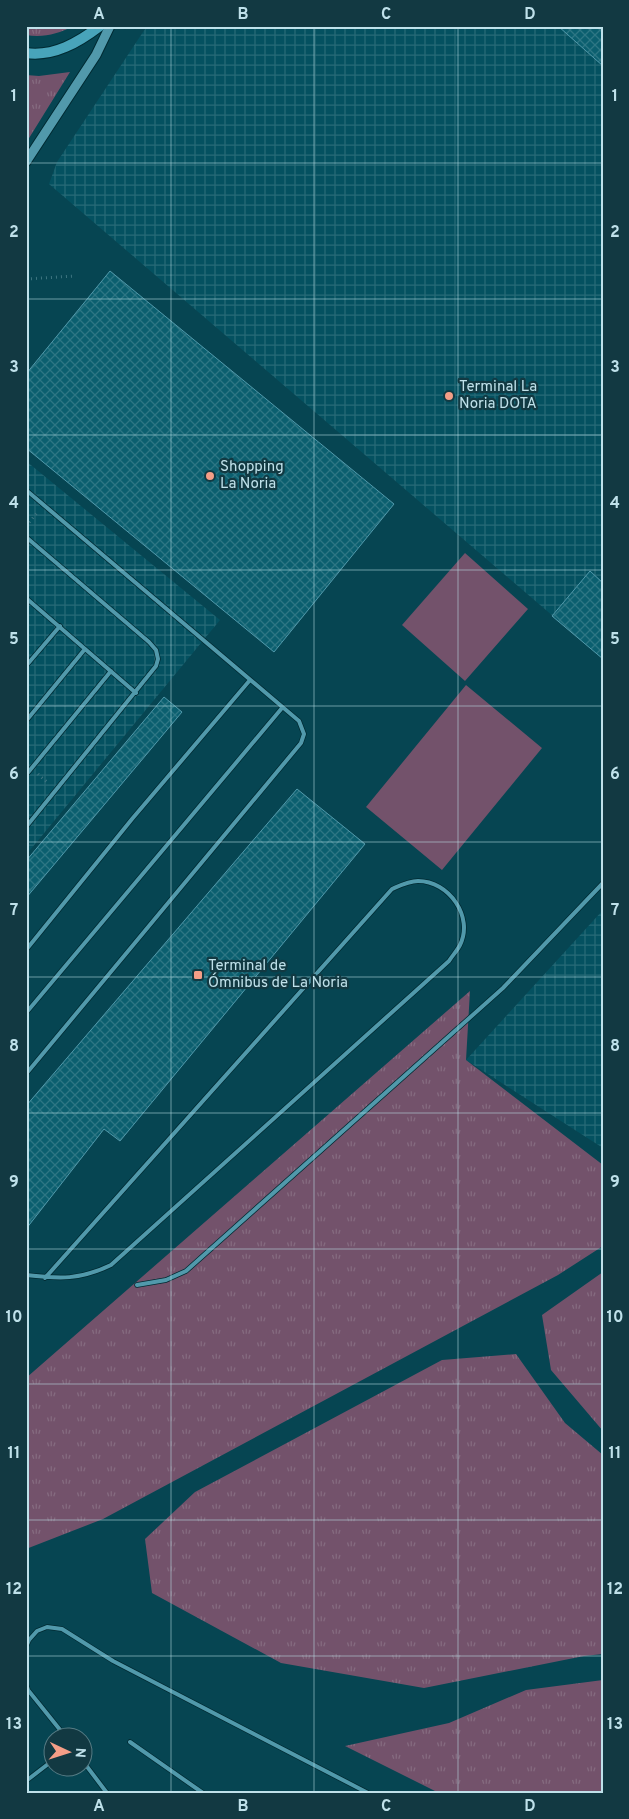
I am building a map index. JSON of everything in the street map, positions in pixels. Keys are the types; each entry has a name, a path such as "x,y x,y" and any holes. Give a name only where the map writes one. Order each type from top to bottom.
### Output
{"main road":[{"path":"26,53 49,53 72,45 100,26"}],"street":[{"path":"26,162 96,55 110,26"}],"lane":[{"path":"26,490 299,721 304,734 301,743 26,1074"},
{"path":"26,537 156,650 158,659 156,666 136,693 26,828"},
{"path":"26,598 136,693"},
{"path":"26,666 60,626"},
{"path":"26,721 85,649"},
{"path":"26,775 111,671"},
{"path":"26,950 132,819 250,680"},
{"path":"26,1013 282,708"},
{"path":"26,1275 45,1278 62,1279 84,1275 111,1264 449,962 461,944 464,926 462,911 453,897 435,884 419,881 406,882 392,889 45,1278"},
{"path":"136,1285 166,1280 186,1271 504,988 603,883"},
{"path":"26,1648 29,1640 37,1631 47,1627 62,1630 113,1661 368,1793"},
{"path":"26,1684 28,1690 57,1726"},
{"path":"130,1742 204,1793"},
{"path":"26,1780 42,1768"},
{"path":"92,1773 107,1793"}],"path":[{"path":"26,280 75,276"},
{"path":"26,526 44,505"},
{"path":"32,768 56,791"}],"shaded area":[{"name":"Terminal La Noria DOTA","path":"147,26 603,26 603,659 49,184 57,162"},
{"path":"26,461 220,620 26,855"},
{"path":"603,910 603,1148 466,1060"}],"green space":[{"path":"26,26 73,26 56,33 38,36 26,35"},
{"path":"70,72 26,143 26,75 39,76"},
{"path":"465,553 528,609 465,681 402,625"},
{"path":"466,685 542,748 442,870 366,807"},
{"path":"470,991 466,1060 603,1165 603,1246 558,1275 103,1519 26,1549 26,1378"},
{"path":"603,1272 603,1431 551,1370 542,1315"},
{"path":"516,1354 565,1423 603,1455 603,1654 584,1656 424,1688 281,1663 152,1593 145,1539 195,1492 442,1360"},
{"path":"603,1680 603,1793 439,1793 345,1746 449,1723 526,1690"}],"building":[{"path":"558,26 603,26 603,66"},
{"name":"Shopping La Noria","path":"110,271 394,504 274,652 26,448 26,374"},
{"path":"590,571 603,583 603,659 552,616"},
{"path":"164,697 182,712 26,898 26,861"},
{"name":"Terminal de Ómnibus de La Noria","path":"297,789 365,844 120,1141 104,1129 26,1229 26,1106"}],"place":[{"name":"Terminal La Noria DOTA","path":"449,396"},
{"name":"Shopping La Noria","path":"210,476"},
{"name":"Terminal de Ómnibus de La Noria","path":"198,975"}]}
